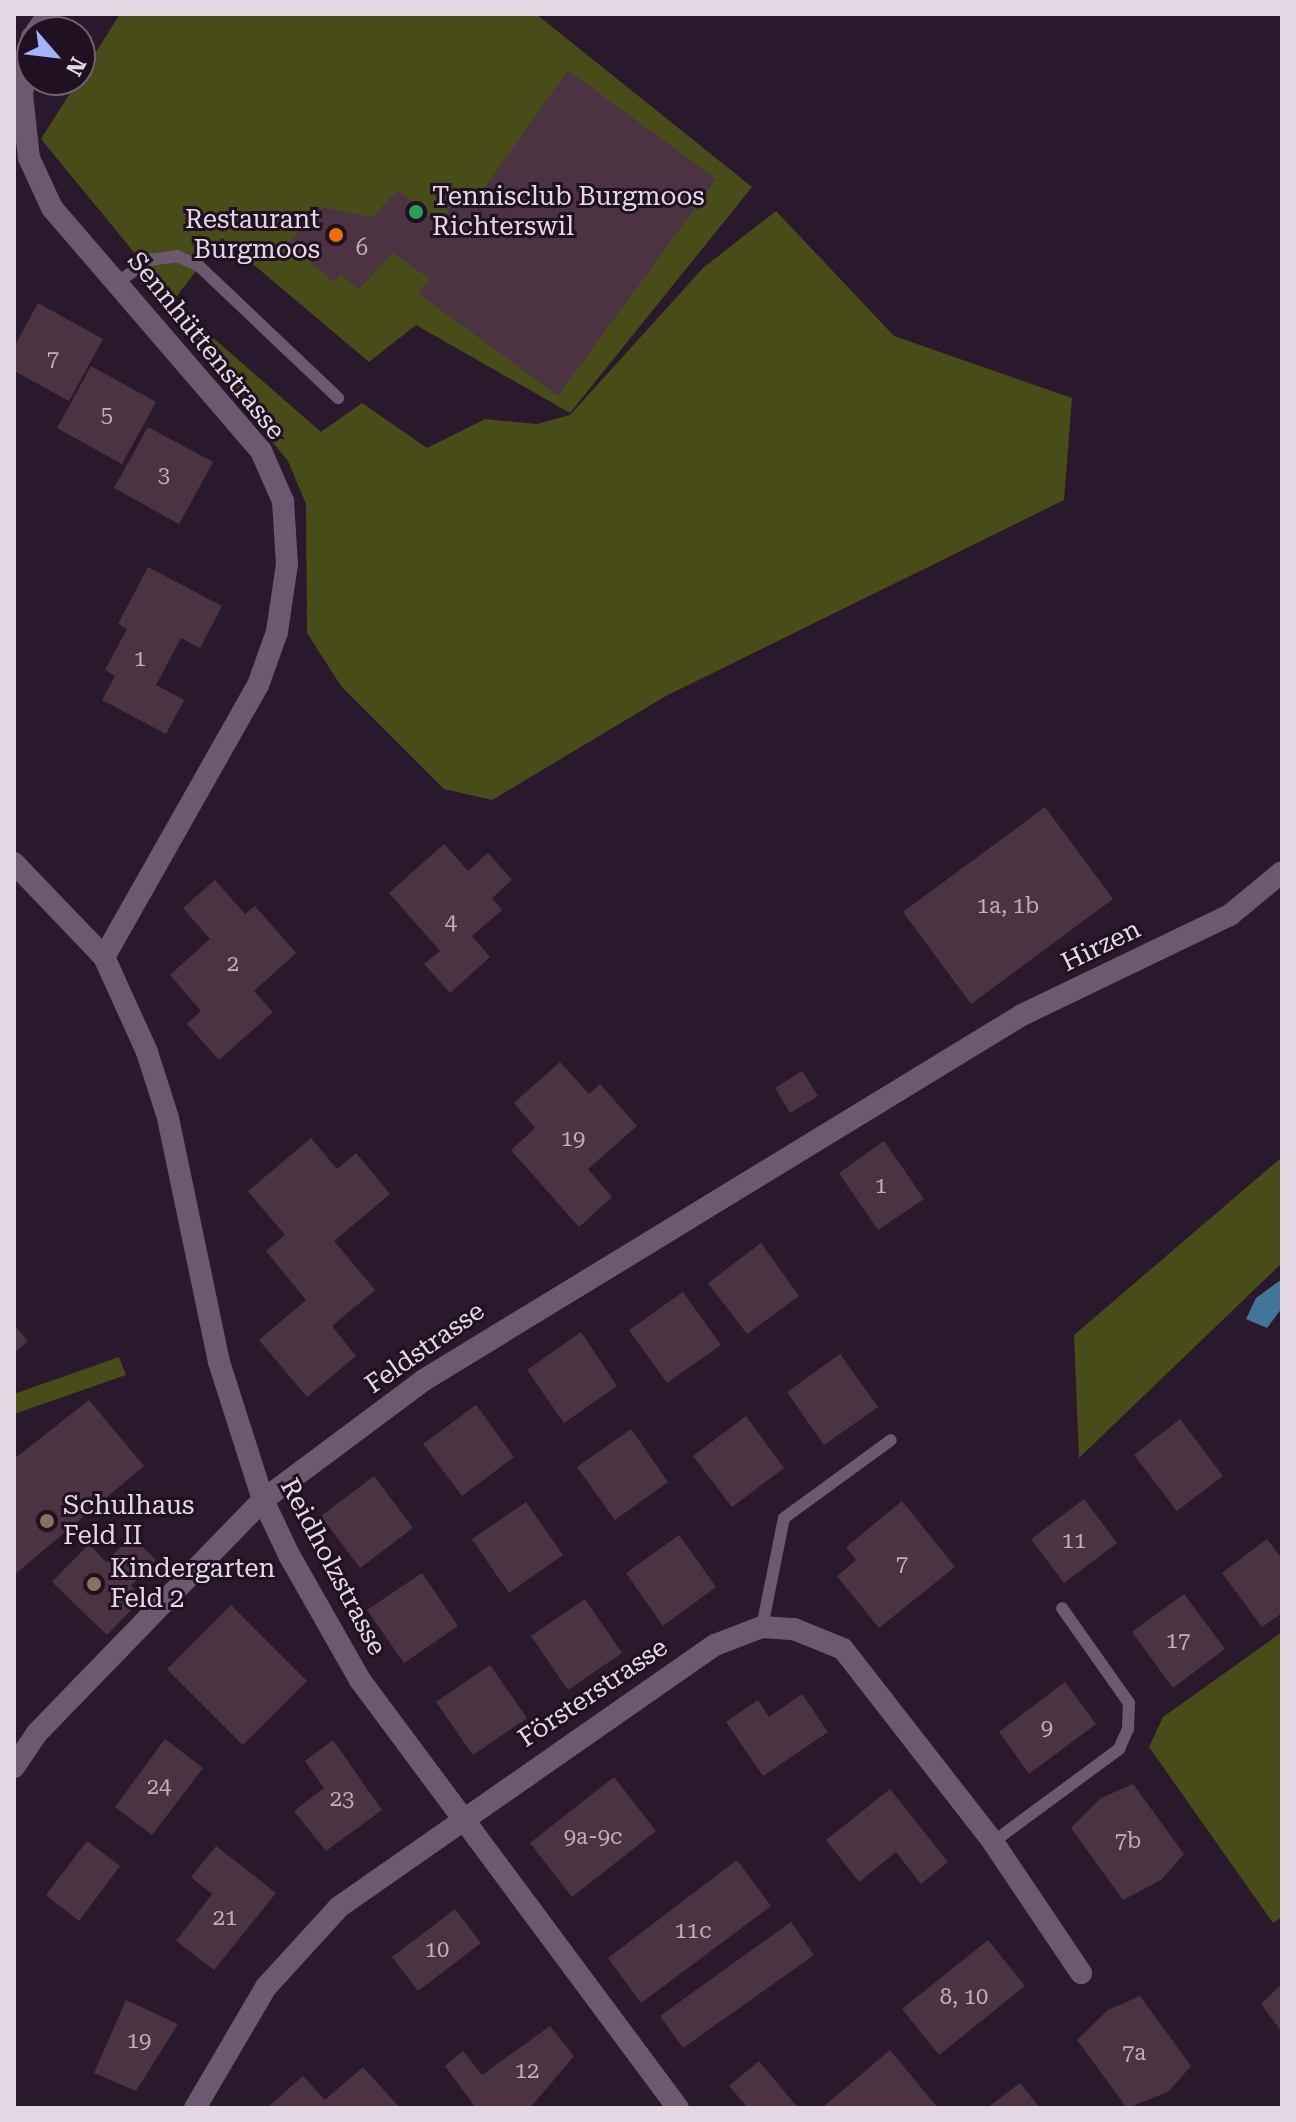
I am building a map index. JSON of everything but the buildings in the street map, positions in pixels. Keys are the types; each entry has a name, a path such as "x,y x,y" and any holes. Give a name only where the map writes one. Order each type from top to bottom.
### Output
{"street":[{"name":"Sennhüttenstrasse","path":"22,96 29,158 52,208 261,451 283,501 287,564 277,632 258,685 104,957"},
{"name":"Reidholzstrasse","path":"14,863 104,957 168,1118 219,1362 263,1500 360,1680 678,2108"},
{"name":"Hirzen","path":"943,1069 1022,1015 1230,915 1282,872"},
{"name":"Feldstrasse","path":"14,1767 37,1733 263,1500 526,1313 943,1069"},
{"name":"Försterstrasse","path":"195,2108 235,2031 300,1945 461,1815 715,1645 762,1627 794,1629 843,1649 993,1842 1081,1973"}],"lane":[{"path":"118,282 150,260 177,256 199,266 338,398"},
{"path":"762,1627 784,1518 891,1440"},
{"path":"993,1842 1119,1749 1128,1729 1129,1703 1062,1608"}],"green space":[{"path":"120,14 536,14 752,187 570,413 416,325 369,362 222,238 172,302 321,432 362,403 427,448 485,419 537,424 570,415 703,268 776,211 894,336 1072,398 1064,500 666,696 492,800 444,789 341,686 307,633 306,504 288,461 155,299 152,282 160,284 41,139 68,96 96,96 96,52"},
{"path":"1282,1157 1282,1263 1079,1458 1074,1335"},
{"path":"119,1357 126,1375 14,1414 14,1394"},
{"path":"1282,1632 1282,1917 1273,1923 1149,1747 1163,1717"}],"water":[{"path":"1282,1279 1282,1308 1267,1328 1246,1319 1256,1298"}],"place":[{"name":"Tennisclub Burgmoos Richterswil","path":"416,212"},
{"name":"Restaurant Burgmoos","path":"336,235"},
{"name":"Schulhaus Feld II","path":"47,1521"},
{"name":"Kindergarten Feld 2","path":"94,1584"}]}
